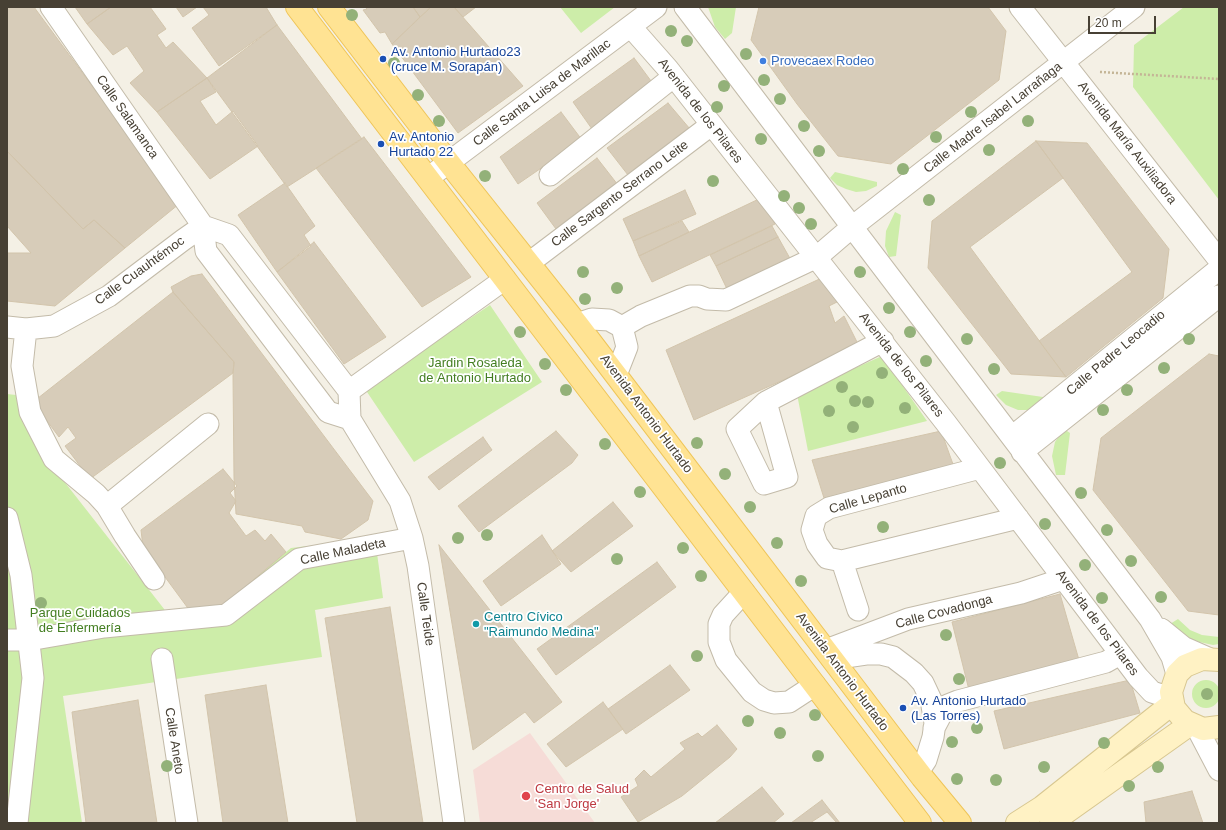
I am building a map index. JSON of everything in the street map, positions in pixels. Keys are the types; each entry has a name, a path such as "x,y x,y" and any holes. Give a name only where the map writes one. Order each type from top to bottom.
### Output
{"main road":[{"path":"297,7 920,823"},
{"name":"Avenida Antonio Hurtado","path":"329,7 448,163 577,324 918,772 960,823"},
{"path":"1213,659 1190,662 1177,674 1172,686 1172,700 1177,714 1193,726 1210,729 1219,727"},
{"path":"1017,823 1042,807 1172,700"},
{"path":"1051,823 1193,726"}],"street":[{"name":"Calle Salamanca","path":"51,7 203,226 206,251 328,412 350,419"},
{"name":"Calle Santa Luisa de Marillac","path":"428,178 656,7"},
{"path":"685,7 1150,619 1172,657 1177,674"},
{"name":"Avenida María Auxiliadora","path":"1020,7 1219,260"},
{"name":"Calle Madre Isabel Larrañaga","path":"622,327 641,316 690,296 726,300 817,257 852,227 1067,66 1134,7"},
{"name":"Avenida de los Pilares","path":"631,26 674,77 817,257 980,468 1120,654 1152,692 1172,700"},
{"path":"550,175 674,77"},
{"name":"Calle Sargento Serrano Leite","path":"529,263 711,125"},
{"name":"Calle Cuauhtémoc","path":"16,328 54,326 110,296 203,226"},
{"path":"203,226 229,235 349,390 350,419"},
{"name":"Calle Padre Leocadio","path":"1017,445 1219,269"},
{"path":"349,390 505,278"},
{"name":"Calle Padre Leocadio","path":"1017,445 1219,296"},
{"path":"577,324 592,319 609,320 622,327 627,347 616,375"},
{"path":"16,328 30,412 54,459 96,494 107,506 125,536 154,578"},
{"path":"766,402 883,342"},
{"name":"Calle Teide","path":"350,419 400,501 412,538 418,566 454,823"},
{"path":"107,506 208,424"},
{"name":"Calle Lepanto","path":"842,561 827,558 817,544 812,530 816,516 829,508 980,468"},
{"path":"7,518 21,575 33,678 14,811"},
{"path":"858,610 842,561 1018,518"},
{"name":"Calle Maladeta","path":"7,640 29,640 104,627 226,615 299,559 412,538"},
{"name":"Calle Covadonga","path":"829,655 908,619 1021,592 1063,579"},
{"path":"744,592 723,615 718,624 718,642 726,660 752,692 774,703 789,702 815,684"},
{"path":"1150,619 1183,647 1213,659"},
{"path":"829,655 881,654 893,657 914,673 923,683 931,700 934,728"},
{"path":"918,772 926,760 934,728 943,711 953,703 1106,662 1120,654"},
{"name":"Calle Aneto","path":"162,659 187,823"},
{"path":"1193,726 1219,770"}],"path":[{"path":"1067,66 1219,79"}],"shaded area":[{"name":"Centro de Salud 'San Jorge'","path":"530,733 595,823 480,823 473,770"}],"green space":[{"path":"560,7 615,7 581,33"},
{"path":"708,7 736,7 732,33 725,39 715,27"},
{"path":"1184,7 1219,7 1219,200 1133,87 1134,45"},
{"path":"835,172 877,182 877,186 866,191 856,192 846,189 837,185 830,178"},
{"path":"895,212 901,215 896,256 889,257 885,246 886,231"},
{"name":"Jardin Rosaleda de Antonio Hurtado","path":"490,305 542,382 414,462 365,389"},
{"path":"882,356 927,421 808,451 797,394"},
{"path":"1002,391 1043,397 1046,403 1029,410 1018,410 1006,405 996,395"},
{"name":"Parque Cuidados de Enfermería","path":"7,394 16,395 23,414 63,480 168,614 215,609 291,548 375,538 383,598 315,610 322,657 63,696 82,823 7,823"},
{"path":"1064,429 1070,433 1065,475 1056,475 1052,456 1055,442"},
{"path":"1178,619 1190,630 1202,635 1219,637 1219,644 1213,645 1190,640 1170,624"},
{"path":"1206,680 1216,684 1220,694 1216,704 1206,708 1196,704 1192,694 1196,684"}],"building":[{"path":"7,7 34,7 179,204 125,248 94,220 83,229 7,151"},
{"path":"75,7 111,7 87,24"},
{"path":"111,7 150,7 166,29 157,35 166,48 173,42 207,78 157,112 130,83 144,71 127,46 113,55 87,24"},
{"path":"176,7 197,7 183,17"},
{"path":"203,7 266,7 277,25 219,66 192,28 209,15"},
{"path":"365,7 413,7 420,17 392,44 385,32 380,33 363,10 367,9"},
{"path":"413,7 431,7 420,17"},
{"path":"431,7 454,7 523,86 458,133 392,44"},
{"path":"454,7 476,7 463,17"},
{"path":"759,7 988,7 1006,31 999,80 891,164 838,156 797,104 751,40"},
{"path":"277,25 362,139 287,187 207,78"},
{"path":"634,58 654,85 592,129 573,102"},
{"path":"207,78 216,92 200,101 216,125 233,111 258,146 210,179 157,112"},
{"path":"668,103 690,129 628,175 607,148"},
{"path":"561,112 582,140 518,184 500,157"},
{"path":"364,137 471,277 422,307 316,168"},
{"path":"1036,141 1063,178 970,247 1066,377 1011,374 928,268 932,221"},
{"path":"1036,141 1087,143 1169,249 1163,298 1066,377 1039,341 1132,272"},
{"path":"7,151 83,229 94,220 125,248 55,306 7,301 7,253 31,253 7,226"},
{"path":"597,158 618,185 556,229 537,203"},
{"path":"285,183 315,226 304,235 311,246 277,272 238,215"},
{"path":"685,190 696,214 633,241 623,219"},
{"path":"761,198 775,224 652,282 639,256"},
{"path":"682,221 689,232 639,256 633,241"},
{"path":"772,226 778,237 716,266 710,255"},
{"path":"778,237 792,262 727,289 716,266"},
{"path":"314,242 386,337 344,364 277,272"},
{"path":"202,274 373,501 368,520 341,539 305,532 302,526 236,514 234,478 234,362 173,292 171,287 191,276"},
{"path":"826,276 837,302 829,306 835,323 844,316 859,346 694,420 666,350"},
{"path":"173,292 234,362 233,373 90,479 65,446 76,438 68,427 59,437 33,402"},
{"path":"1209,354 1219,356 1219,615 1188,611 1093,490 1101,438"},
{"path":"556,431 578,455 572,463 479,532 458,506"},
{"path":"941,431 954,467 824,498 812,460"},
{"path":"483,437 492,450 439,490 428,477"},
{"path":"223,469 237,486 230,493 236,501 229,513 246,536 255,530 265,541 271,534 286,552 210,617 190,611 143,547 141,530"},
{"path":"613,502 633,526 571,572 552,551"},
{"path":"542,535 561,564 501,606 483,581"},
{"name":"Centro Cívico \"Raimundo Medina\"","path":"439,545 562,702 534,723 525,712 473,750"},
{"path":"657,562 676,587 556,675 537,649"},
{"path":"1060,594 1079,660 969,690 952,622"},
{"path":"390,607 423,823 357,823 325,618"},
{"path":"670,665 690,690 626,734 608,709"},
{"path":"1130,680 1140,713 1004,749 994,711"},
{"path":"266,685 288,823 223,823 205,695"},
{"path":"138,700 157,823 86,823 72,712"},
{"path":"603,702 623,729 566,767 547,744"},
{"path":"717,725 737,749 730,757 682,796 638,822 621,797 638,786 635,779 644,770 651,777 685,749 680,743 698,733 702,737"},
{"path":"762,787 784,814 773,823 715,823"},
{"path":"1192,791 1203,823 1146,823 1144,802"},
{"path":"822,800 840,823 791,823"},
{"path":"827,812 837,823 810,823"}],"place":[{"name":"Av. Antonio Hurtado23 (cruce M. Sorapán)","path":"383,59"},
{"name":"Provecaex Rodeo","path":"763,61"},
{"name":"Av. Antonio Hurtado 22","path":"381,144"},
{"name":"Centro Cívico \"Raimundo Medina\"","path":"476,624"},
{"name":"Av. Antonio Hurtado (Las Torres)","path":"903,708"},
{"name":"Centro de Salud 'San Jorge'","path":"526,796"}]}
